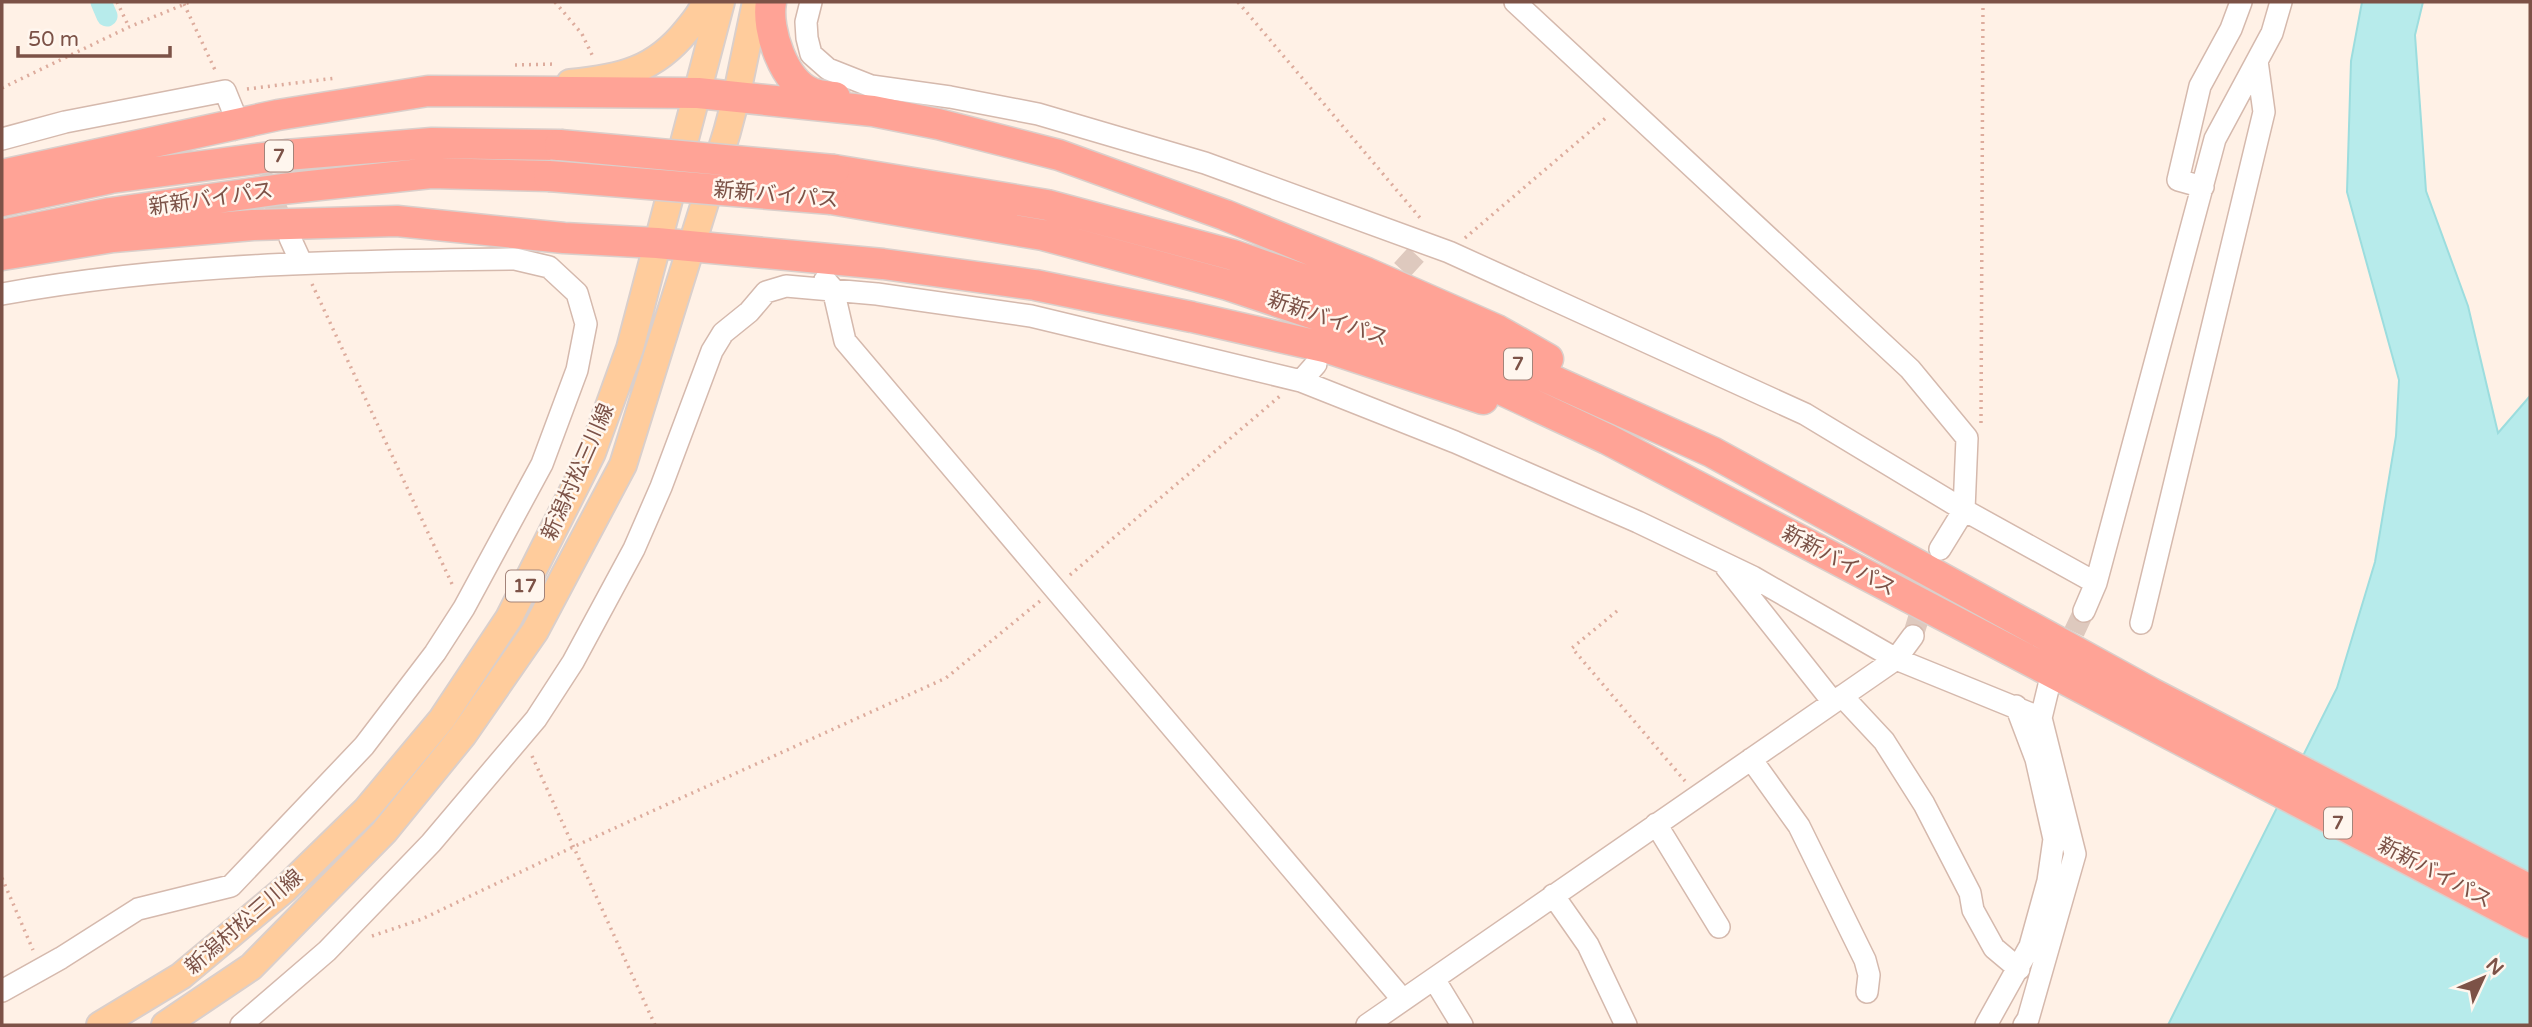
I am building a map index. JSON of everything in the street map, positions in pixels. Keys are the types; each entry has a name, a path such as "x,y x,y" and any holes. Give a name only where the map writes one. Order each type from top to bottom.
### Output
{"highway":[{"path":"771,2 769,14 772,37 781,60 795,79 811,93 874,94 926,123"},
{"path":"2,176 278,115 428,91 698,93 873,111 1059,155 1225,215 1497,330 1712,452"},
{"name":"新新バイパス","path":"2,201 111,178 286,155 432,143 560,145 832,184 1047,205 1233,255 1412,317 1712,452 2151,693 2530,890"},
{"name":"新新バイパス","path":"2,235 110,213 282,189 431,173 832,184 1043,235 1228,285 1404,345 1607,439 2530,923"},
{"path":"2,255 113,237 266,224 397,220 564,238 657,243 883,264 1035,285 1328,348 1607,439"}],"main road":[{"path":"471,92 594,81 645,67 672,49 702,11 705,2"},
{"name":"新潟村松三川線","path":"100,1025 181,976 285,889 366,810 442,719 509,618 592,453 630,348 721,2"},
{"name":"新潟村松三川線","path":"165,1025 251,967 384,832 463,734 535,631 624,465 736,98 756,2"}],"street":[{"path":"811,2 806,22 811,54 828,69 874,94 950,97 1038,114 1205,163 1449,252 1805,414 1965,510 2096,583"},
{"path":"1515,2 1910,369 1967,438 1965,510 1940,549"},
{"path":"2203,187 2178,180 2200,86 2231,29 2241,2"},
{"path":"2084,611 2096,583 2216,139 2272,33 2281,2"},
{"path":"2141,623 2264,112 2257,61"},
{"path":"2,139 65,122 225,91 236,118"},
{"path":"290,238 301,262"},
{"path":"549,267 564,238"},
{"path":"1422,248 1449,252"},
{"path":"2,295 75,281 301,262 515,258 549,267 577,293 586,324 577,370 542,464 464,608 435,653 364,746 231,887 138,909 2,991"},
{"path":"807,258 833,289 845,341 1403,1000"},
{"path":"241,1025 327,951 431,843 520,740 573,662 634,549 661,487 712,351 723,333 749,312 766,292 786,286 833,289 1031,316 1301,381 1455,442 1638,522 1773,588 1896,659 2041,718"},
{"path":"1301,381 1316,364"},
{"path":"1723,563 1838,699 1884,741 1924,804 1969,892 1973,910 1994,948 2018,968"},
{"path":"1367,1025 1896,659 1913,636"},
{"path":"2024,1025 2028,1019 2075,854 2041,718 2049,685"},
{"path":"1986,1025 2030,946 2048,881 2054,839 2036,759 2015,706"},
{"path":"1751,759 1799,826 1818,862 1865,960 1869,975 1867,992"},
{"path":"1656,824 1719,927"},
{"path":"1553,895 1588,945 1626,1025"},
{"path":"1434,979 1462,1025"}],"path":[{"path":"117,2 129,27"},
{"path":"2,88 129,27 190,2"},
{"path":"555,2 582,34 596,61"},
{"path":"1238,2 1422,221"},
{"path":"1967,438 1981,430 1983,2"},
{"path":"184,4 225,91"},
{"path":"1449,252 1623,103"},
{"path":"301,262 464,608"},
{"path":"363,939 422,919 573,847 946,678 1301,381"},
{"path":"1617,611 1572,648 1698,795"},
{"path":"520,740 532,756 655,1025"},
{"path":"2,878 41,968"}],"water":[{"path":"2362,2 2423,2 2415,35 2426,191 2468,306 2498,433 2530,396 2530,1025 2168,1025 2337,688 2375,562 2396,436 2399,380 2347,192 2351,61"}],"waterway":[{"path":"101,2 107,16"}],"tunnel":[{"path":"236,118 289,236"},
{"path":"1381,293 1422,248"},
{"path":"1913,636 1936,561"},
{"path":"2061,660 2084,611"}]}
